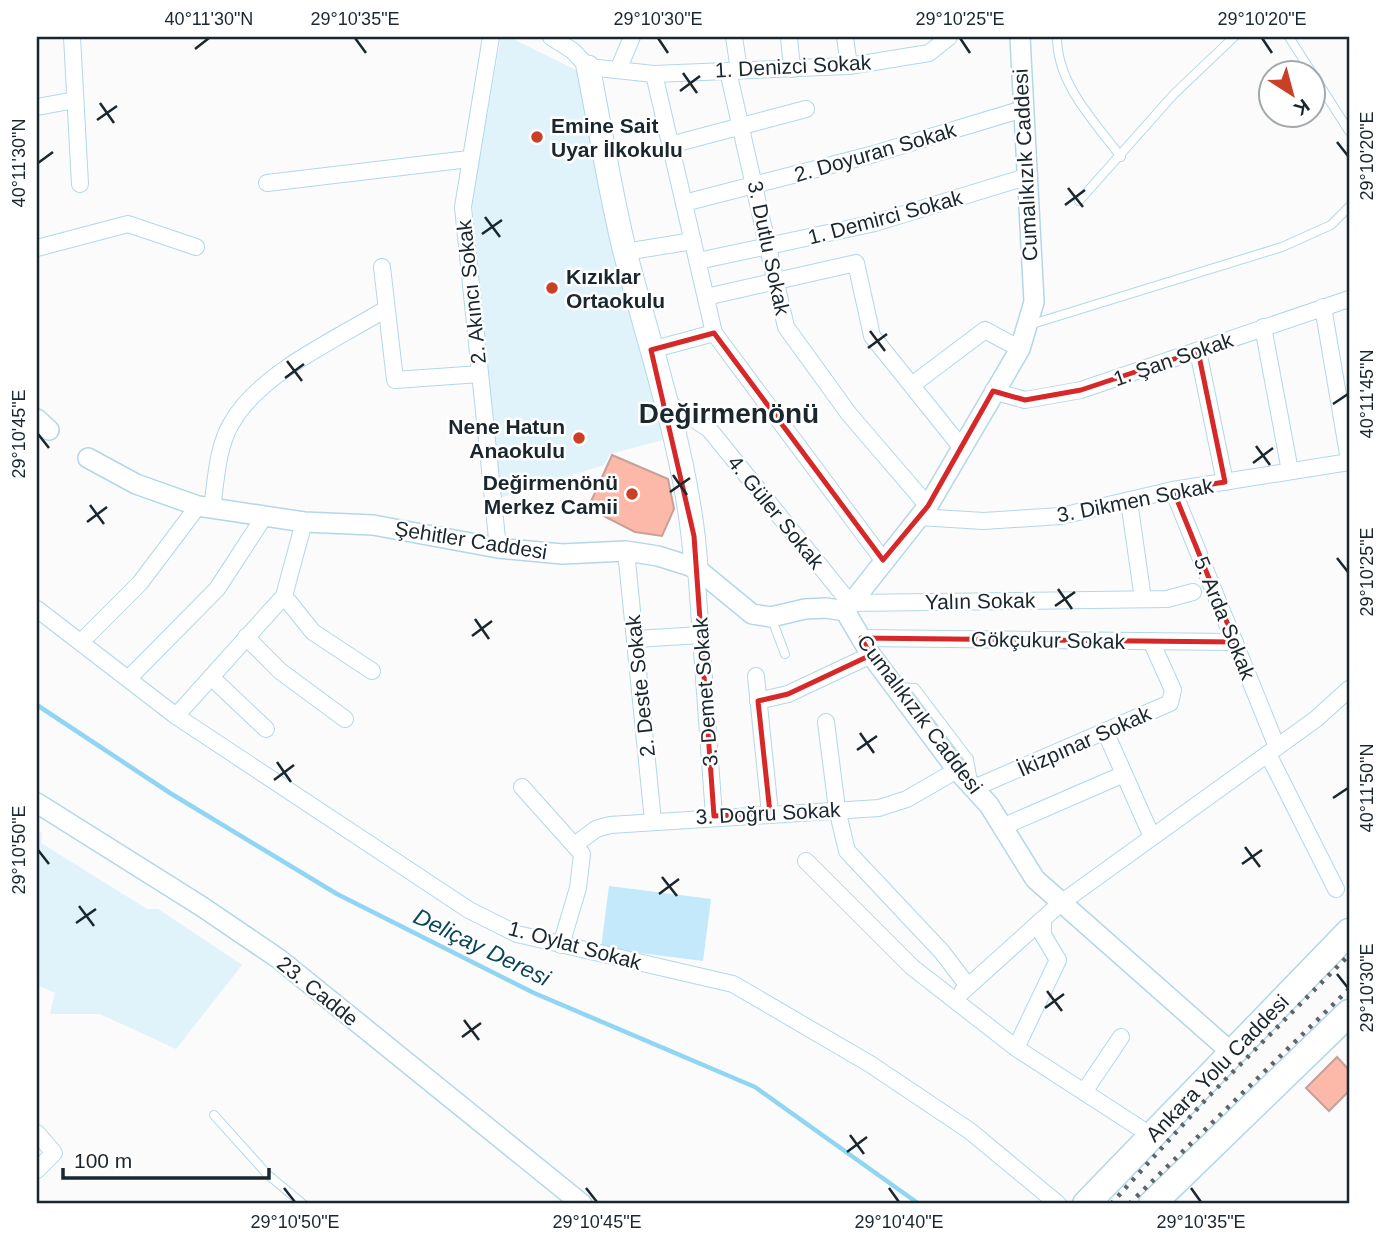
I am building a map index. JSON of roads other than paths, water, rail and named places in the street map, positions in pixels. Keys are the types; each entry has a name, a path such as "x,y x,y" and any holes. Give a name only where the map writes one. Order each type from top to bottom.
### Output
{"highway":[{"name":"Ankara Yolu Caddesi","path":"1086,1204 1349,932"},
{"path":"1152,1204 1349,1013"}],"main road":[{"path":"589,67 625,252 665,401 694,536 696,568"}],"street":[{"path":"72,37 80,184"},
{"name":"2. Akıncı Sokak","path":"491,37 463,207 498,548"},
{"path":"551,37 573,51 589,67"},
{"path":"618,70 632,37"},
{"name":"3. Dutlu Sokak","path":"734,37 733,70 741,124 770,245 786,327 923,512"},
{"path":"789,37 792,69"},
{"path":"845,37 849,66"},
{"name":"1. Denizci Sokak","path":"589,67 654,74 849,66 929,52 949,37"},
{"name":"Cumalıkızık Caddesi","path":"1020,37 1034,302 1027,326 1020,349 923,512 847,607 866,647 957,770 974,788 1035,879 1232,1053"},
{"path":"654,74 714,333 883,560"},
{"path":"37,107 75,100"},
{"path":"670,145 741,124 806,109"},
{"name":"2. Doyuran Sokak","path":"684,202 756,186 1023,109"},
{"path":"267,183 469,159"},
{"name":"1. Demirci Sokak","path":"698,261 875,223 1029,176"},
{"path":"37,248 128,224 196,247"},
{"path":"625,252 693,241"},
{"path":"706,297 856,263 872,336 961,447"},
{"path":"382,267 395,380 480,374"},
{"name":"1. Şan Sokak","path":"993,391 1025,400 1081,390 1349,299"},
{"path":"1323,307 1349,461"},
{"path":"82,642 140,583 205,507 230,425 246,402 279,374 386,309"},
{"path":"1262,327 1290,471"},
{"path":"912,385 985,330 1020,349"},
{"path":"652,351 714,333"},
{"path":"1198,351 1225,482"},
{"name":"4. Güler Sokak","path":"665,401 709,429 847,607"},
{"name":"Şehitler Caddesi","path":"88,458 136,484 205,507 304,522 373,525 498,548 562,554 626,551 658,556 696,568 752,614 771,617"},
{"name":"3. Dikmen Sokak","path":"923,512 984,521 1061,516 1173,490 1349,461"},
{"name":"5. Arda Sokak","path":"1173,490 1234,642 1272,750 1336,889"},
{"path":"1129,501 1143,598"},
{"path":"129,678 217,589 264,517"},
{"path":"176,716 284,596 304,522"},
{"name":"2. Deste Sokak","path":"626,551 653,821"},
{"name":"3. Demet Sokak","path":"696,568 714,816"},
{"name":"Yalın Sokak","path":"847,607 1167,599 1193,592"},
{"path":"284,596 313,632 372,671"},
{"path":"771,617 805,609 847,607"},
{"name":"1. Oylat Sokak","path":"37,609 176,716 469,909 517,934 733,984 768,1002 870,1064 970,1131 1058,1204"},
{"path":"635,639 701,635"},
{"path":"246,637 280,671 345,719"},
{"name":"Gökçukur Sokak","path":"866,647 1151,641 1234,642"},
{"name":"İkizpınar Sokak","path":"974,788 1170,703 1174,690 1151,641"},
{"path":"758,701 788,694 866,647"},
{"path":"756,676 770,813"},
{"path":"211,677 266,729"},
{"path":"954,999 1061,903 1316,719 1349,689"},
{"path":"826,722 837,809 847,851 942,952 968,986"},
{"path":"1105,732 1152,837"},
{"name":"3. Doğru Sokak","path":"576,844 603,827 653,821 879,808 907,799 957,770"},
{"path":"1002,827 1124,774"},
{"path":"522,787 576,844 582,854 583,869 561,945"},
{"name":"23. Cadde","path":"37,803 201,906 279,959 582,1204"},
{"path":"806,861 912,967 1016,1048 1152,1136"},
{"path":"1016,1048 1058,960 1042,934 1043,919"},
{"path":"1084,1092 1121,1038"},
{"path":"37,1133 54,1153 37,1170"}],"lane":[{"path":"1057,37 1057,51 1073,94 1121,157"},
{"path":"1079,201 1121,157 1174,94 1234,37"},
{"path":"1289,37 1349,131"},
{"path":"1027,326 1282,247 1331,225 1349,207"},
{"path":"771,617 785,654"},
{"path":"894,687 915,688 970,760 974,788"},
{"path":"214,1115 267,1174 303,1204"}],"waterway":[{"name":"Deliçay Deresi","path":"37,705 170,793 337,894 534,993 755,1087 919,1204"}],"railway":[{"path":"1111,1204 1208,1097 1349,955"},
{"path":"1129,1204 1349,989"}],"place":[{"name":"Emine Sait Uyar İlkokulu","path":"537,137"},
{"name":"Kızıklar Ortaokulu","path":"552,288"},
{"name":"Nene Hatun Anaokulu","path":"579,438"},
{"name":"Değirmenönü Merkez Camii","path":"632,494"}],"district":[{"name":"Değirmenönü","path":"729,413"}]}
